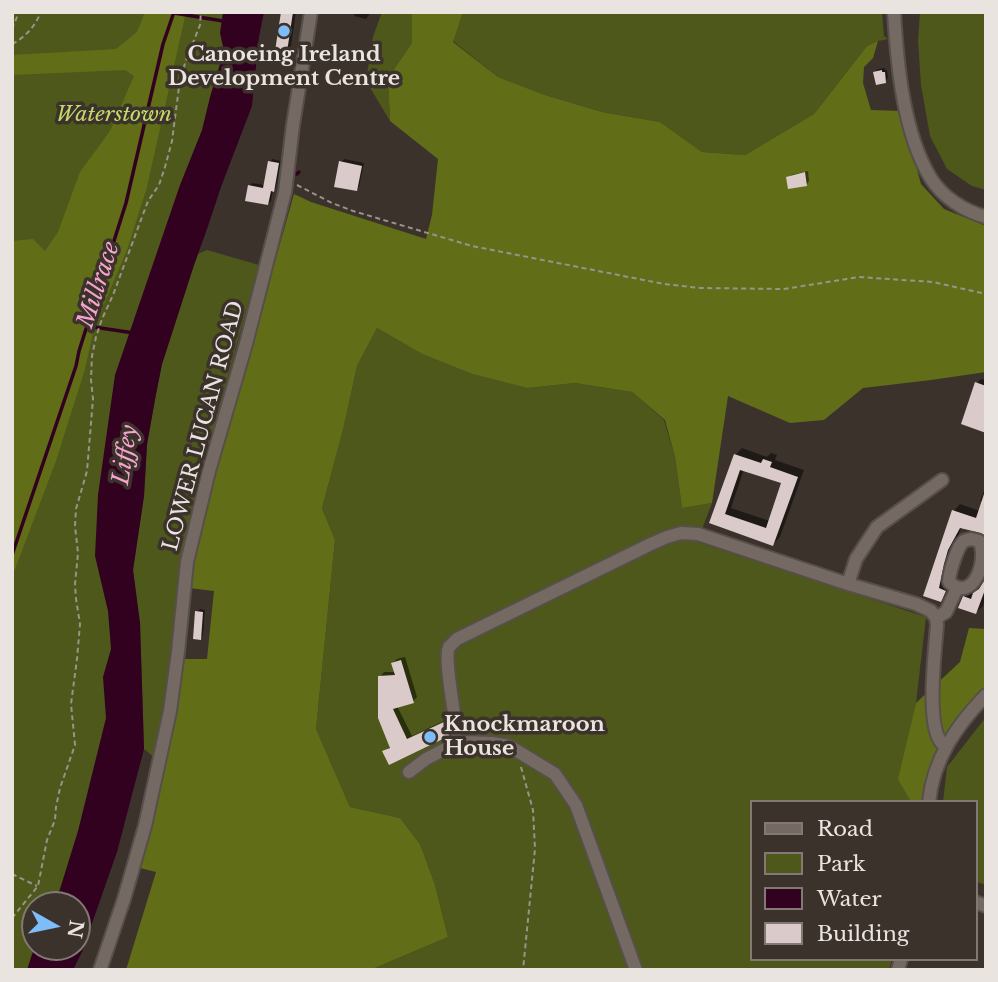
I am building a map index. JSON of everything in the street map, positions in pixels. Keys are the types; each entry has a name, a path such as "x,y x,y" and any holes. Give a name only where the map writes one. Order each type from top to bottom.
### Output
{"street":[{"name":"LOWER LUCAN ROAD","path":"100,970 145,826 170,710 187,562 208,471 246,344 285,192 311,12"},
{"path":"894,12 902,90 909,122 930,178 950,199 963,208 986,217"},
{"path":"848,584 856,559 877,527 942,480"},
{"path":"458,742 448,671 449,646 457,639 667,537 681,533 698,534 931,611 936,618 932,674 934,715 939,741 946,747"},
{"path":"936,618 946,612 957,588"},
{"path":"929,800 939,764 950,739 986,695"},
{"path":"409,772 426,759 458,742 509,746 555,774 576,805 636,970"}],"path":[{"path":"12,29 19,12"},
{"path":"12,44 23,38 36,23 41,12"},
{"path":"12,918 37,886 47,840 55,820 60,788 75,745 71,705 80,624 75,584 78,553 75,526 76,509 87,471 93,399 92,356 102,319 148,201 159,185 165,167 172,141 179,87 200,25 201,12"},
{"path":"287,180 353,211 472,246 664,284 700,288 784,289 859,277 933,282 986,294"},
{"path":"523,970 535,849 533,810 520,763 525,754"},
{"path":"12,874 37,886"}],"green space":[{"name":"Waterstown","path":"12,12 242,12 149,335 126,668 74,891 21,891 21,961 42,961 47,970 12,970"},
{"path":"145,12 186,12 147,187 127,250 94,328 85,369 56,461 12,577 12,241 33,239 45,251 58,232 80,172 110,131 134,76 125,70 12,75 12,55 116,49 137,32"},
{"path":"382,12 412,12 412,43 388,78 390,121 366,81 373,37"},
{"path":"412,12 463,12 453,42 498,77 602,112 660,122 702,152 745,155 814,114 867,46 878,41 873,58 864,67 863,83 871,110 901,111 921,184 944,209 986,226 986,372 863,388 824,420 790,423 728,396 712,503 682,508 675,457 665,420 632,392 575,383 527,388 472,374 422,354 377,328 357,366 322,508 335,540 316,729 350,807 400,818 420,844 435,885 448,937 370,970 126,970 156,872 140,868 176,716 184,659 207,659 214,591 189,588 205,511 294,194 426,239 432,215 438,159 390,121 388,78 412,43"},
{"path":"463,12 882,12 884,36 888,39 867,46 814,114 745,155 702,152 660,122 602,112 498,77 453,41"},
{"path":"920,12 986,12 986,190 972,186 947,169 930,136 921,85 918,40"},
{"path":"207,250 259,265 192,506 178,589 170,671 154,757 144,749 140,623 133,570 144,496 147,445 162,364 198,254"},
{"path":"377,328 422,354 472,374 527,388 575,383 632,392 664,420 675,457 682,508 712,503 697,542 926,617 916,703 899,779 910,800 750,800 750,961 891,961 889,970 370,970 448,937 435,885 420,844 400,818 350,807 316,729 335,540 322,508 357,366"},
{"path":"969,628 986,629 986,686 964,710 946,738 927,800 910,800 898,779 916,703 960,662"},
{"path":"986,717 986,885 977,882 977,800 943,800 947,767"}],"water":[{"name":"Liffey","path":"223,12 264,12 252,106 221,187 162,364 147,444 144,496 133,570 140,623 144,749 117,852 91,926 91,891 59,891 78,831 106,718 103,677 111,649 108,611 95,556 98,495 115,375 180,185 202,130 224,51 220,33"},
{"path":"30,961 78,961 73,970 27,970"}],"building":[{"name":"Canoeing Ireland Development Centre","path":"281,12 293,12 287,52 275,51"},
{"path":"873,72 885,72 886,83 876,85"},
{"path":"268,161 279,163 274,192 271,191 268,205 245,201 248,185 263,188"},
{"path":"339,161 362,166 357,191 334,187"},
{"path":"805,172 807,186 788,189 786,177"},
{"path":"975,382 986,386 986,433 961,424"},
{"path":"734,454 761,463 763,459 772,462 770,467 798,477 773,546 709,523","holes":["740,470 781,483 766,528 725,514"]},
{"path":"984,494 986,536 960,528 944,564 939,588 946,591 941,602 923,596 952,510 976,518"},
{"path":"986,578 986,587 976,614 958,608 963,596 971,599"},
{"path":"195,611 203,612 201,640 193,639"},
{"path":"401,660 414,703 393,709 407,739 446,721 449,736 389,765 382,751 390,748 378,718 378,676 395,675 391,663"}],"waterway":[{"name":"Millrace","path":"12,555 76,366 126,203 163,44 174,12"},
{"path":"174,13 223,21"},
{"path":"87,326 134,333"}],"place":[{"name":"Canoeing Ireland Development Centre","path":"284,31"},
{"name":"Knockmaroon House","path":"430,737"}]}
